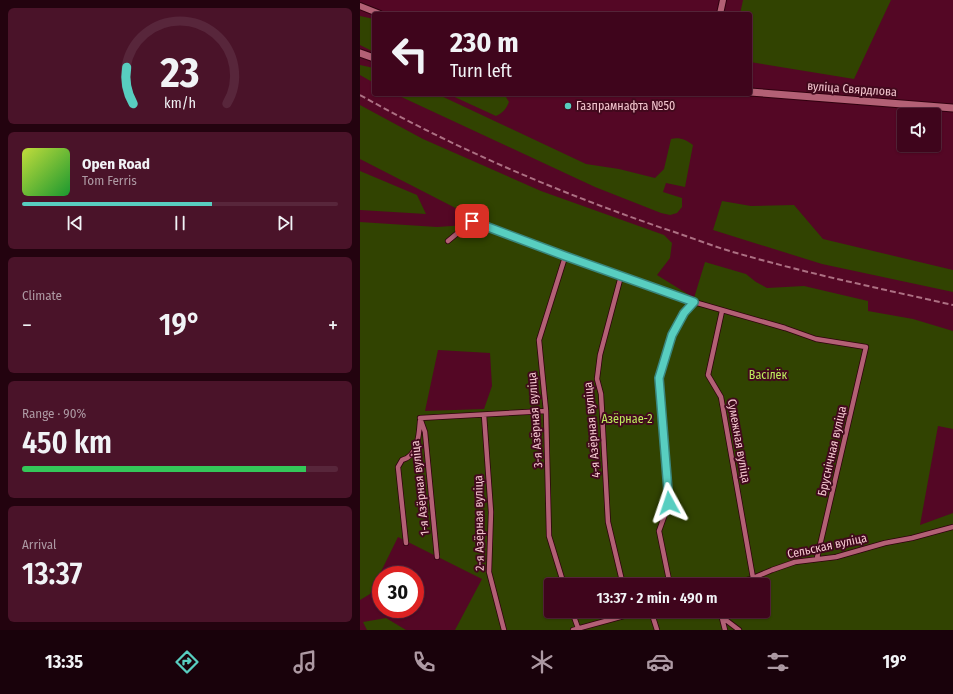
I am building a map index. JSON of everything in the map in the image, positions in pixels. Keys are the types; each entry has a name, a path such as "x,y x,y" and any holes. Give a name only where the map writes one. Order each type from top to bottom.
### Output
{"main road":[{"path":"360,53 372,57"},
{"name":"вуліца Свярдлова","path":"752,92 953,108"}],"street":[{"path":"720,12 723,0"},
{"path":"360,6 375,12"},
{"path":"448,241 472,221 565,256 722,311"},
{"name":"3-я Азёрная вуліца","path":"562,578 549,536 546,411 539,340 565,256"},
{"name":"4-я Азёрная вуліца","path":"621,276 600,355 596,378 601,394 608,522 621,578"},
{"path":"669,578 659,531 669,503 659,378 672,335 684,313 694,302"},
{"name":"Бруснічная вуліца","path":"722,311 785,328 816,339 866,347 817,558"},
{"name":"Сумежная вуліца","path":"722,311 708,375 721,397 753,578"},
{"path":"406,543 398,467 402,460 407,459 412,454 416,446 420,418 546,411"},
{"name":"2-я Азёрная вуліца","path":"484,415 490,512 489,572 504,630"},
{"name":"1-я Азёрная вуліца","path":"420,418 425,432 437,557"},
{"name":"Сельская вуліца","path":"753,578 795,562 817,558 836,557 885,543 912,538 953,527"},
{"path":"573,618 575,629 613,618"},
{"path":"653,618 657,630"},
{"path":"722,618 725,630"},
{"path":"722,618 739,630"},
{"path":"594,624 596,630"}],"green space":[{"path":"743,0 891,0 854,79 752,62 752,12 740,12"},
{"path":"360,16 372,19 372,51 360,45"},
{"path":"360,65 372,68 372,82 360,75"},
{"path":"399,96 441,96 586,164 619,169 655,178 664,169 671,139 677,138 685,140 693,145 685,187 666,183 663,192 682,198 682,207 677,213 670,215 661,213 595,187"},
{"path":"452,96 505,96 509,102 507,107 501,114 496,116"},
{"path":"360,105 423,139 541,191 664,235 672,243 670,258 657,275 694,298 705,262 746,274 767,288 804,286 868,301 868,311 913,319 953,331 953,429 938,426 920,525 953,513 953,630 455,630 482,579 398,537 384,566 372,566 372,590 370,594 360,600 360,222 437,227 466,225 473,217 360,159","holes":["438,350 490,353 492,386 484,409 425,411"]},
{"path":"360,171 417,195 426,214 360,210"},
{"path":"722,201 751,206 794,205 823,239 953,270 953,292 822,264 713,230"},
{"path":"386,618 406,630 367,630 363,622"}],"railway":[{"path":"360,95 433,134 508,168 584,200 662,228 720,248 766,261 953,305"}],"place":[{"name":"Газпрамнафта №50","path":"568,106"}],"route":[{"path":"472,221 694,302 684,313 672,335 659,378 669,503"}],"park label":[{"name":"Васілёк","path":"768,375"},
{"name":"Азёрнае-2","path":"627,419"}]}
